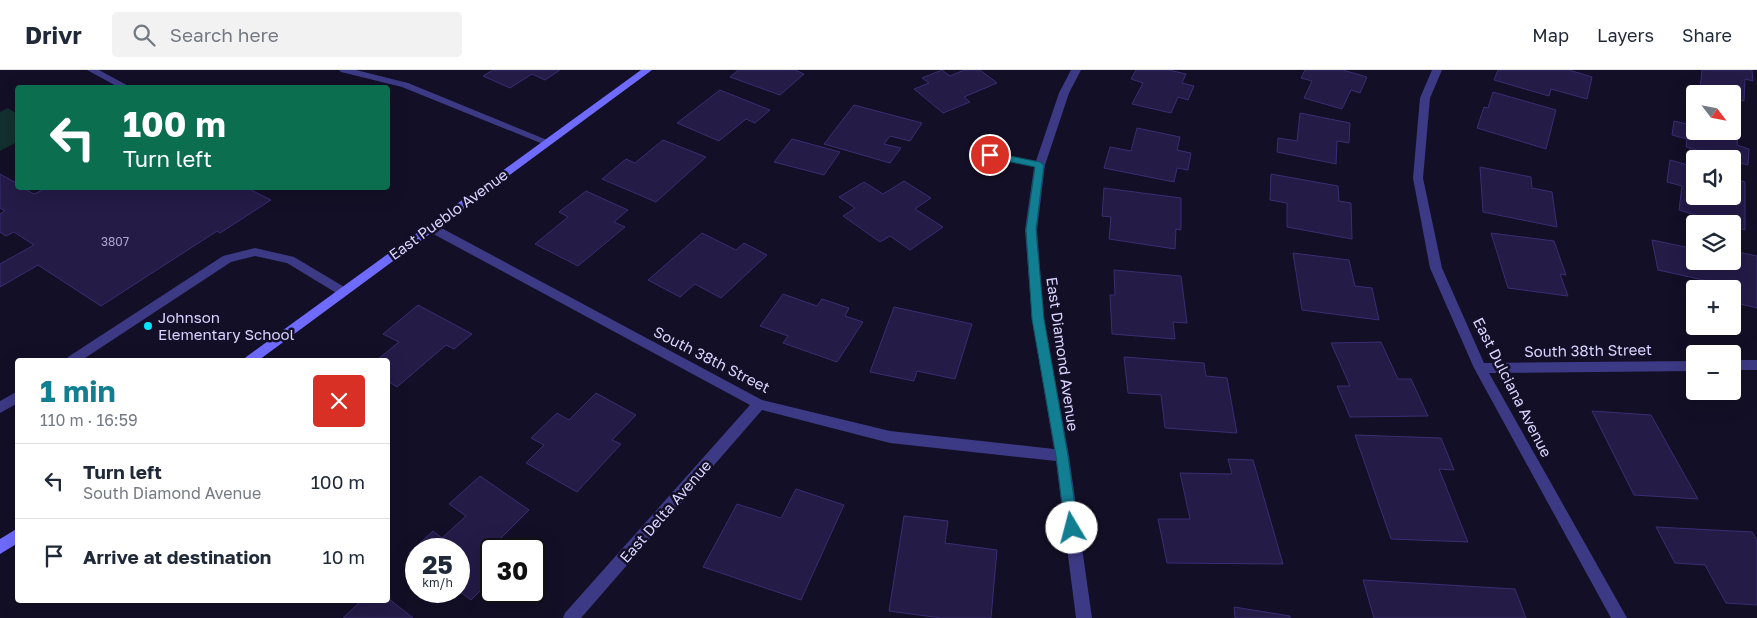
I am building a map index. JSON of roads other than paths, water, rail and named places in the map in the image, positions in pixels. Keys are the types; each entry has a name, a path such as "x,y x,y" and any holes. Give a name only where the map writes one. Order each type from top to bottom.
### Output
{"street":[{"path":"92,70 122,85"},
{"path":"344,70 405,85 547,142"},
{"name":"East Pueblo Avenue","path":"253,358 647,70"},
{"name":"East Diamond Avenue","path":"1076,70 1064,93 1040,165 1031,230 1038,319 1062,456 1084,618"},
{"name":"East Dulciana Avenue","path":"1437,70 1424,98 1418,178 1436,268 1480,368 1619,618"},
{"path":"990,155 1040,165"},
{"name":"South 38th Street","path":"430,227 759,404 890,438 1062,456"},
{"path":"75,358 228,258 255,252 290,260 342,291"},
{"path":"1741,365 1757,365"},
{"name":"South 38th Street","path":"1480,368 1686,366"},
{"path":"0,408 15,398"},
{"name":"East Delta Avenue","path":"571,618 759,404"},
{"path":"0,548 15,536"}],"place":[{"name":"Johnson Elementary School","path":"148,326"}]}
